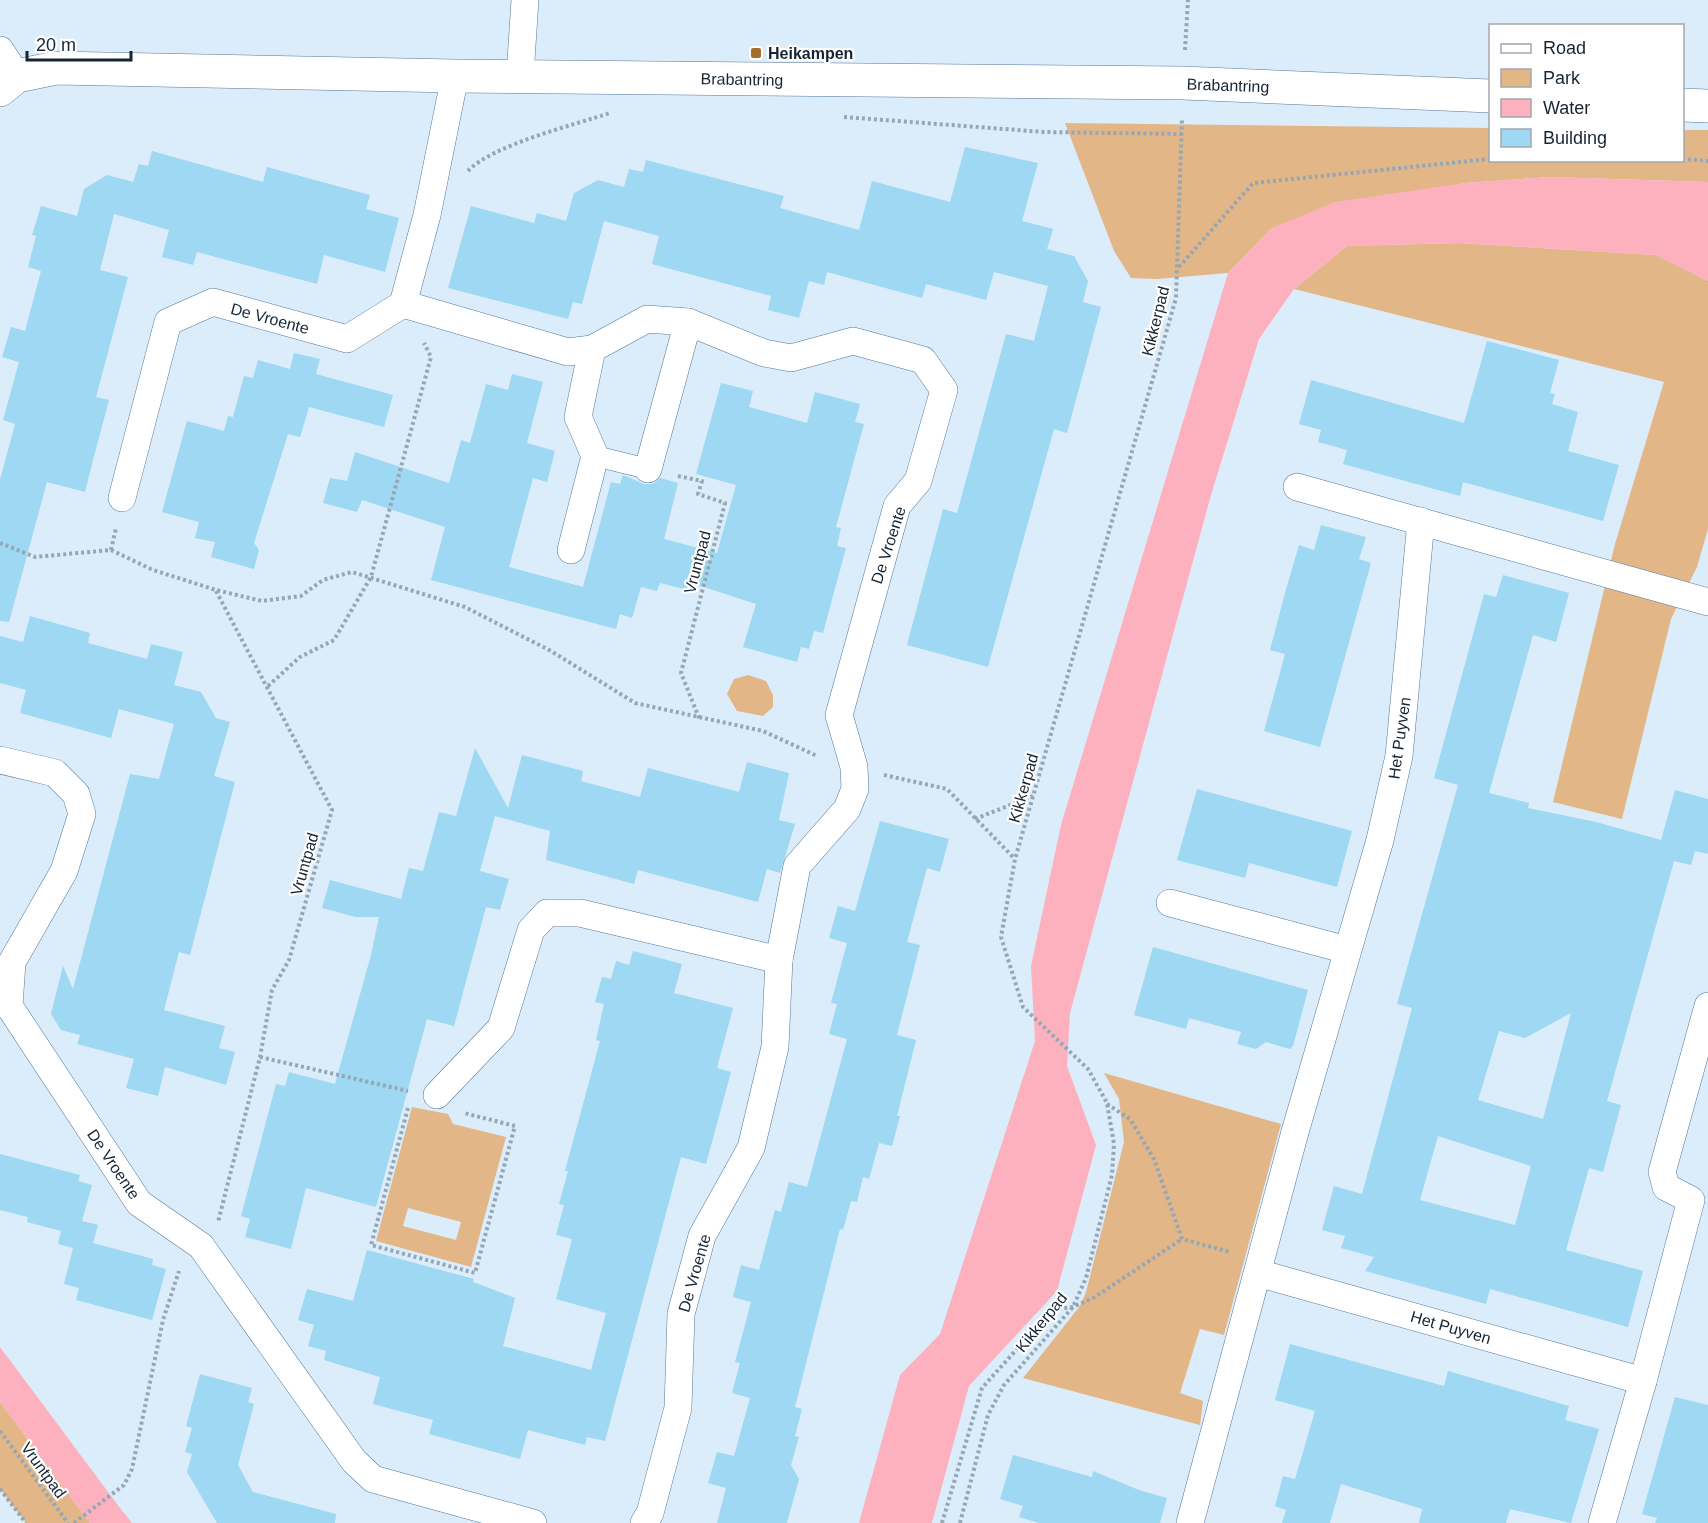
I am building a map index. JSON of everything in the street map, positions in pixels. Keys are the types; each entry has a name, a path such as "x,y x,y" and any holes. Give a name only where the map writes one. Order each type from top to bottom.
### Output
{"street":[{"path":"520,75 525,0"},
{"name":"Brabantring","path":"6,72 56,68 455,76 1183,83 1489,96"},
{"path":"403,304 427,215 455,76"},
{"path":"1684,105 1708,106"},
{"name":"De Vroente","path":"122,498 168,322 213,302 348,339 403,304 568,352 592,349 647,319 687,322 764,353 791,358 853,341 923,360 944,390 918,481 897,507 839,715 854,768 855,789 848,809 797,866 779,960 775,1047 751,1148 702,1236 681,1314 678,1408 650,1514 644,1523"},
{"path":"595,456 648,470 687,322"},
{"path":"571,550 595,456 578,417 592,349"},
{"path":"1297,487 1708,602"},
{"name":"Het Puyven","path":"1190,1523 1347,950 1380,840 1399,756 1421,521"},
{"name":"De Vroente","path":"0,760 55,772 76,794 82,814 64,871 12,962 9,1006 139,1203 201,1246 354,1461 373,1479 532,1523"},
{"path":"1170,903 1347,950"},
{"path":"425,1093 501,1028 531,930 547,913 580,913 779,960"},
{"path":"1602,1523 1643,1381 1700,1202 1666,1187 1662,1172 1708,1006"},
{"name":"Het Puyven","path":"1258,1274 1643,1381"}],"path":[{"name":"Kikkerpad","path":"960,1523 988,1415 1004,1385 1073,1307 1086,1278 1112,1175 1114,1144 1107,1103 1088,1070 1023,1008 1001,937 1015,859 1176,298 1188,0"},
{"path":"463,177 477,161 498,151 617,111"},
{"path":"838,116 1044,132 1182,134"},
{"path":"1179,268 1253,183 1489,159"},
{"path":"1684,159 1708,161"},
{"path":"268,686 300,657 334,640 371,577 431,357 403,304"},
{"name":"Vruntpad","path":"648,470 702,482 698,494 725,503 681,674 699,718"},
{"path":"0,543 35,557 111,550 153,570 216,590 262,601 301,596 323,580 352,572 371,577 465,607 551,651 635,703 763,731 843,768 854,768 947,789 1015,859"},
{"name":"Vruntpad","path":"216,590 332,810 289,960 272,990 260,1057 425,1093"},
{"path":"975,819 1033,796"},
{"path":"425,1093 462,1112 515,1126 475,1273 371,1245 425,1093"},
{"path":"1107,1103 1130,1119 1154,1159 1182,1239"},
{"path":"942,1523 981,1388 1052,1310 1073,1307 1095,1297 1182,1239 1241,1255 1258,1274"},
{"name":"Vruntpad","path":"0,1431 68,1523"},
{"path":"74,1523 124,1485"},
{"path":"0,1489 26,1523"}],"green space":[{"path":"1065,123 1489,128 1489,162 1684,162 1684,130 1708,130 1708,182 1550,177 1465,183 1272,228 1228,273 1157,279 1131,278 1114,251"},
{"path":"1459,243 1656,255 1708,281 1708,529 1697,567 1671,619 1622,819 1553,802 1615,544 1664,382 1294,289 1347,246"},
{"path":"748,675 766,681 773,695 773,707 763,716 737,711 727,694 734,679"},
{"path":"1104,1073 1281,1124 1224,1335 1200,1329 1180,1393 1203,1401 1200,1425 1023,1378 1080,1306 1086,1292 1124,1142 1119,1099"},
{"path":"412,1107 448,1114 453,1124 506,1137 471,1267 376,1241","holes":["408,1208 461,1222 456,1240 403,1226"]},
{"path":"0,1402 90,1523 26,1523 0,1489"}],"water":[{"path":"1550,177 1708,182 1708,281 1655,255 1459,243 1347,246 1294,289 1259,339 1211,495 1070,1013 1067,1066 1096,1145 1057,1291 969,1386 932,1523 859,1523 900,1375 940,1334 1035,1041 1031,966 1061,825 1228,273 1272,228 1335,202 1465,183"},
{"path":"0,1347 132,1523 90,1523 0,1402"}],"building":[{"path":"965,147 1038,163 1022,221 1053,229 1047,249 1074,256 1088,281 1083,302 1101,307 1067,433 1054,429 988,667 907,645 943,509 957,513 1006,334 1034,341 1048,286 994,272 986,300 926,284 922,298 827,272 824,285 809,281 799,318 768,310 771,296 652,264 659,236 604,221 582,304 573,302 568,319 448,288 471,206 534,223 537,213 566,221 574,193 598,180 624,187 629,169 643,172 646,160 784,196 780,208 859,230 872,181 950,202"},
{"path":"152,151 263,182 267,167 370,195 366,209 399,218 385,272 324,255 317,284 197,252 193,265 162,257 169,230 114,214 100,270 128,277 96,397 109,400 85,492 47,482 9,622 0,621 0,480 15,424 3,420 19,362 2,357 11,327 25,331 41,271 28,267 36,236 32,235 41,206 77,216 84,189 107,175 133,182 139,164 148,166"},
{"path":"1487,341 1559,360 1550,393 1555,394 1552,404 1578,412 1568,451 1619,465 1603,521 1463,482 1460,496 1343,464 1347,450 1318,442 1321,430 1299,424 1311,380 1464,423"},
{"path":"294,353 320,359 316,374 393,395 384,427 309,407 300,437 288,434 254,543 259,550 254,569 211,557 215,542 195,538 199,522 162,512 187,421 224,431 228,416 233,417 244,376 253,378 258,360 290,369"},
{"path":"512,374 543,382 527,443 555,451 547,482 533,478 509,567 583,587 611,482 620,484 623,475 644,484 653,484 660,478 678,483 664,539 717,553 736,485 696,474 721,383 753,391 749,407 807,423 815,392 860,404 855,422 864,424 836,527 841,528 837,546 846,548 823,633 814,631 809,649 801,647 797,662 743,647 756,604 698,585 696,592 660,583 657,591 641,587 632,618 620,614 616,629 431,580 445,527 362,500 357,512 323,503 330,478 347,481 355,452 449,483 461,440 470,443 486,384 508,390"},
{"path":"1321,525 1366,537 1359,559 1371,563 1320,747 1264,731 1285,654 1270,650 1285,593 1299,545 1314,550"},
{"path":"1503,575 1569,593 1556,642 1533,635 1489,793 1529,803 1528,808 1596,822 1661,840 1675,790 1708,799 1708,854 1695,851 1691,865 1674,861 1607,1101 1621,1105 1603,1172 1589,1168 1566,1250 1643,1271 1628,1327 1490,1289 1486,1304 1365,1271 1374,1257 1341,1248 1345,1236 1322,1230 1334,1186 1362,1194 1412,1008 1397,1004 1458,785 1434,778 1484,594 1496,597","holes":["1571,1013 1543,1119 1478,1100 1499,1031 1525,1038","1438,1136 1531,1166 1515,1225 1420,1200"]},
{"path":"30,616 90,633 88,643 147,659 151,644 183,652 174,685 201,692 216,718 230,722 214,776 235,782 190,955 179,952 164,1010 225,1026 219,1048 235,1052 226,1085 165,1067 158,1096 126,1088 134,1059 77,1044 80,1035 61,1030 51,1014 63,966 73,989 130,774 159,779 174,724 119,709 111,738 20,713 26,690 0,683 0,636 23,642"},
{"path":"475,748 508,808 522,755 583,771 581,781 640,797 648,768 739,792 747,762 789,773 779,820 795,824 780,873 767,869 758,902 638,870 634,884 546,860 550,831 495,816 480,871 509,879 500,910 486,907 454,1026 427,1019 376,1207 306,1188 291,1249 245,1237 250,1219 241,1216 276,1084 285,1086 289,1072 335,1084 371,955 379,917 356,917 322,908 330,880 401,899 409,868 423,871 439,812 456,816"},
{"path":"1197,789 1352,831 1337,887 1249,863 1245,878 1177,860"},
{"path":"880,821 949,839 940,872 927,868 907,942 920,945 897,1035 916,1040 897,1116 900,1116 892,1146 879,1143 869,1179 863,1177 857,1202 851,1201 843,1230 840,1229 795,1407 802,1409 795,1436 799,1437 791,1465 799,1479 787,1523 717,1523 726,1488 708,1483 717,1452 734,1456 750,1398 732,1393 740,1363 735,1362 751,1302 733,1297 741,1265 759,1270 775,1210 781,1212 789,1182 807,1187 847,1039 829,1034 837,1004 831,1003 847,943 829,938 838,906 855,911"},
{"path":"1153,947 1308,990 1293,1046 1290,1049 1266,1042 1256,1049 1237,1044 1241,1032 1189,1018 1186,1029 1134,1015"},
{"path":"633,951 682,964 674,993 733,1008 717,1068 731,1072 706,1164 681,1157 605,1441 587,1437 585,1445 528,1430 520,1459 429,1434 433,1420 373,1404 380,1377 324,1360 326,1351 308,1346 314,1325 298,1320 307,1289 353,1301 367,1250 474,1279 473,1282 515,1298 503,1346 591,1370 606,1313 556,1299 572,1239 556,1235 564,1205 559,1204 568,1171 565,1171 600,1041 596,1040 604,1004 595,1002 602,977 611,979 616,961 629,965"},
{"path":"0,1154 80,1175 78,1181 92,1185 82,1221 98,1225 93,1243 153,1259 152,1265 166,1269 152,1320 76,1300 79,1288 64,1284 73,1248 58,1244 61,1231 27,1222 28,1217 0,1210"},
{"path":"1290,1344 1444,1386 1448,1371 1569,1406 1565,1420 1599,1429 1571,1523 1510,1509 1506,1523 1419,1523 1422,1509 1341,1484 1330,1523 1282,1523 1286,1510 1275,1506 1283,1476 1295,1479 1315,1411 1275,1400"},
{"path":"200,1374 252,1388 248,1402 254,1404 238,1465 253,1492 336,1514 335,1523 217,1523 187,1472 192,1454 185,1452 192,1428 186,1426"},
{"path":"1675,1397 1708,1405 1708,1523 1655,1523 1657,1518 1642,1514"},
{"path":"1013,1455 1092,1477 1093,1471 1139,1490 1167,1498 1160,1523 1039,1523 1019,1517 1023,1506 1000,1499"}],"place":[{"name":"Heikampen","path":"756,53"}]}
